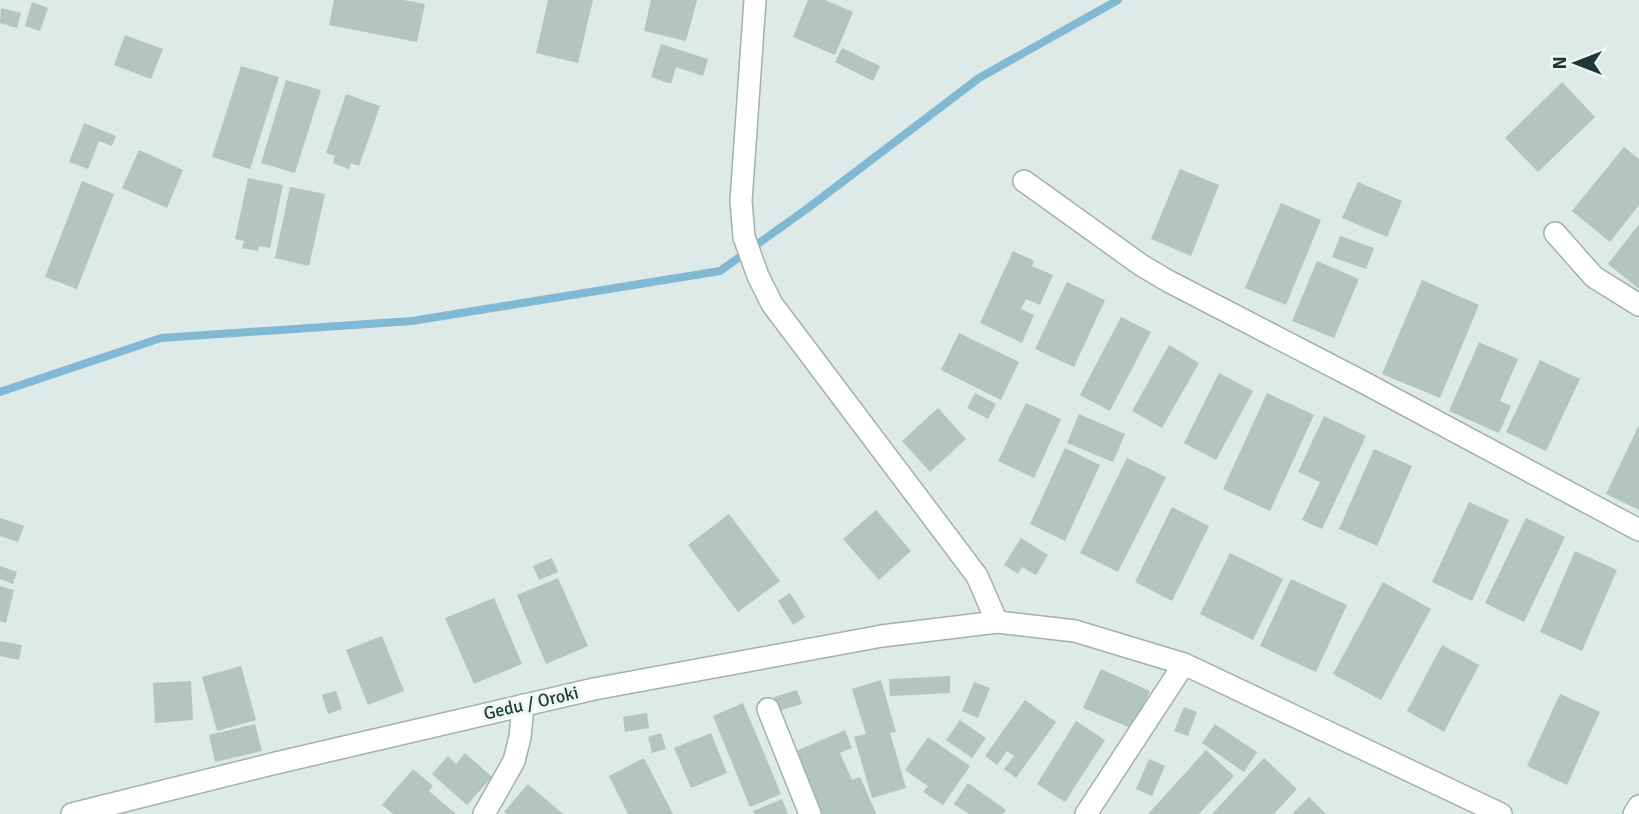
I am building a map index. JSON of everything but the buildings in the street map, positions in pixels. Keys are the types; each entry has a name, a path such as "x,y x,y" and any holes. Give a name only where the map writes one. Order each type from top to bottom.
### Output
{"street":[{"path":"755,0 741,201 744,237 758,276 772,304 977,576 997,622"},
{"path":"1024,181 1141,265 1168,281 1376,388 1639,530"},
{"path":"1555,233 1594,277 1639,305"},
{"name":"Gedu / Oroki","path":"72,814 594,689 881,636 997,622 1075,631 1184,664 1502,814"},
{"path":"1086,814 1184,664"},
{"path":"484,814 514,761 520,737 523,705"},
{"path":"768,709 810,814"},
{"path":"1633,814 1639,806"}],"waterway":[{"path":"0,392 161,338 412,321 720,271 979,78 1118,0"}]}
